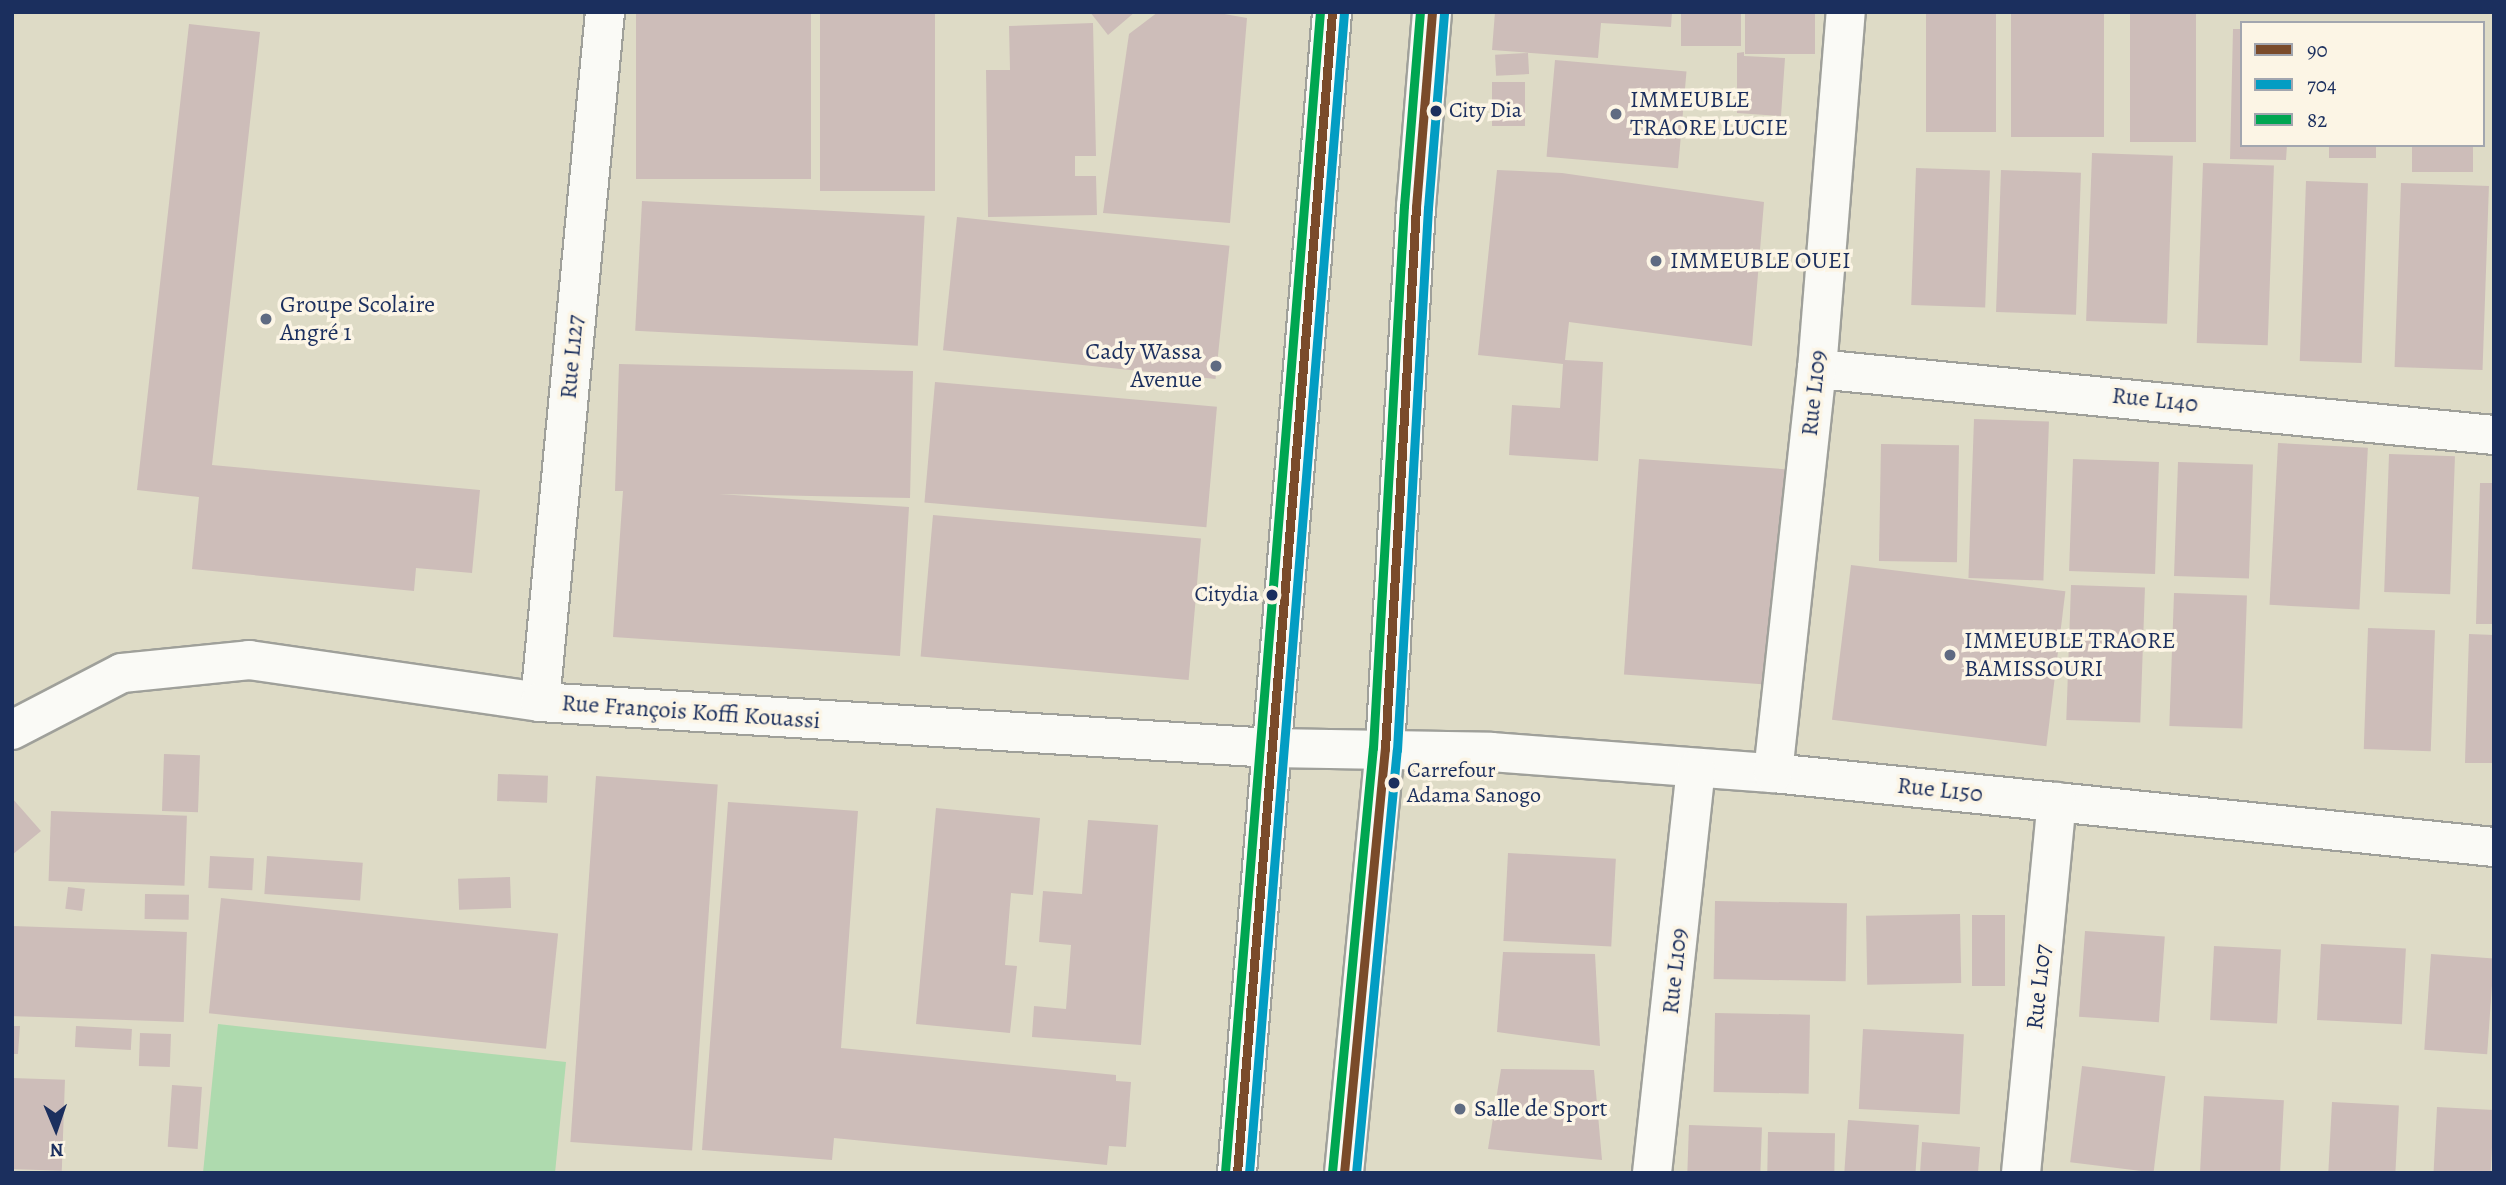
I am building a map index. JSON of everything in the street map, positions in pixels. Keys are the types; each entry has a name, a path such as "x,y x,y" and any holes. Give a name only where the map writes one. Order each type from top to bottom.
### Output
{"street":[{"name":"Rue L127","path":"540,702 605,12"},
{"path":"1237,1173 1332,12"},
{"path":"1344,1173 1385,749 1416,206 1432,12"},
{"name":"Rue L109","path":"1773,773 1817,369 1846,12"},
{"name":"Rue L140","path":"1817,369 2494,435"},
{"name":"Rue François Koffi Kouassi","path":"12,730 122,673 249,660 540,702 1271,748 1385,749"},
{"name":"Rue L150","path":"1385,749 1491,752 1773,773 2494,847"},
{"name":"Rue L109","path":"1652,1173 1696,769"},
{"name":"Rue L107","path":"2021,1173 2057,802"}],"green space":[{"path":"218,1024 566,1062 555,1173 203,1173"}],"building":[{"path":"636,12 811,12 811,179 636,179"},
{"path":"820,12 935,12 935,191 820,191"},
{"path":"1090,12 1135,12 1108,35"},
{"path":"1158,12 1213,12 1247,18 1230,223 1103,213 1129,34"},
{"path":"1495,12 1672,12 1671,27 1601,23 1598,58 1492,50"},
{"path":"1681,12 1741,12 1741,46 1681,46"},
{"path":"1745,12 1815,12 1815,54 1745,54"},
{"path":"1926,12 1996,12 1996,132 1926,132"},
{"path":"2011,12 2104,12 2104,137 2011,137"},
{"path":"2130,12 2196,12 2196,142 2130,142"},
{"path":"1093,23 1096,156 1075,156 1075,176 1096,176 1097,215 988,217 986,70 1010,70 1009,26"},
{"path":"189,24 260,32 212,465 480,490 472,573 416,568 414,591 192,569 199,497 137,490"},
{"path":"2233,29 2240,29 2240,147 2287,147 2286,160 2230,159"},
{"path":"1744,52 1744,56 1785,58 1781,116 1737,113 1737,53"},
{"path":"1528,53 1529,74 1496,76 1495,55"},
{"name":"IMMEUBLE TRAORE LUCIE","path":"1555,60 1686,72 1678,168 1547,157"},
{"path":"1492,82 1525,82 1525,126 1492,126"},
{"path":"2329,147 2376,147 2376,158 2329,158"},
{"path":"2412,147 2473,147 2473,172 2412,172"},
{"path":"2092,153 2173,156 2167,324 2086,321"},
{"path":"2203,163 2274,165 2268,345 2197,343"},
{"path":"1916,168 1990,171 1985,307 1911,305"},
{"name":"IMMEUBLE OUEI","path":"1497,170 1562,173 1764,202 1752,346 1569,322 1565,360 1603,362 1598,461 1509,455 1512,405 1560,408 1563,364 1478,355"},
{"path":"2001,170 2081,173 2076,315 1996,312"},
{"path":"2306,181 2368,183 2362,363 2300,361"},
{"path":"2401,183 2489,186 2483,370 2395,367"},
{"path":"642,201 925,216 918,346 635,331"},
{"path":"957,217 1229,246 1215,379 943,350"},
{"path":"619,364 913,371 910,498 719,494 909,507 900,656 613,637 623,491 615,491"},
{"path":"935,382 1217,407 1206,527 924,503"},
{"path":"1974,419 2049,422 2043,581 1968,578"},
{"path":"2278,443 2368,448 2359,609 2270,605"},
{"path":"1881,444 1959,445 1957,562 1879,561"},
{"path":"2389,454 2455,456 2450,594 2384,592"},
{"path":"1639,459 1785,469 1770,685 1624,674"},
{"path":"2073,459 2159,462 2155,574 2069,571"},
{"path":"2178,462 2253,465 2249,579 2174,576"},
{"path":"2480,483 2494,483 2494,624 2476,624"},
{"path":"933,515 1201,538 1189,680 921,656"},
{"name":"IMMEUBLE TRAORE BAMISSOURI","path":"1851,565 2065,591 2046,746 1832,720"},
{"path":"2071,585 2145,588 2140,723 2066,720"},
{"path":"2174,593 2247,596 2242,728 2169,726"},
{"path":"2368,628 2435,630 2431,751 2364,749"},
{"path":"2469,634 2494,635 2494,763 2465,763"},
{"path":"164,754 200,755 198,812 162,811"},
{"path":"498,774 548,776 547,803 497,801"},
{"path":"596,776 718,785 692,1151 570,1142"},
{"path":"12,798 41,831 12,855"},
{"path":"728,802 858,811 841,1048 1116,1075 1116,1081 1131,1082 1126,1147 1109,1146 1107,1165 834,1138 832,1160 702,1150"},
{"path":"936,808 1040,818 1033,895 1011,893 1005,965 1017,966 1010,1033 916,1024"},
{"path":"51,811 187,816 184,886 49,881"},
{"path":"1088,820 1158,825 1141,1045 1032,1037 1034,1006 1066,1009 1071,945 1039,942 1043,891 1082,894"},
{"path":"1508,853 1616,859 1611,947 1503,941"},
{"path":"210,856 254,858 252,890 208,888"},
{"path":"267,856 363,863 360,901 264,894"},
{"path":"510,877 511,908 459,910 458,879"},
{"path":"68,887 85,889 82,911 65,909"},
{"path":"145,894 189,895 189,920 145,919"},
{"path":"221,898 558,933 546,1049 209,1013"},
{"path":"1715,901 1847,903 1846,981 1714,979"},
{"path":"1960,914 1961,983 1867,985 1866,916"},
{"path":"1972,915 2005,915 2005,986 1972,986"},
{"path":"12,926 187,932 184,1022 12,1016"},
{"path":"2085,931 2165,937 2159,1022 2079,1017"},
{"path":"2321,944 2406,948 2402,1024 2317,1020"},
{"path":"2214,946 2281,950 2277,1023 2210,1020"},
{"path":"1503,952 1595,954 1600,1046 1497,1032"},
{"path":"2431,954 2494,958 2487,1054 2424,1050"},
{"path":"1715,1013 1810,1015 1809,1094 1714,1092"},
{"path":"12,1026 20,1026 18,1054 12,1054"},
{"path":"76,1026 132,1029 131,1050 75,1047"},
{"path":"1863,1029 1964,1034 1960,1114 1859,1109"},
{"path":"140,1033 171,1034 170,1067 139,1066"},
{"path":"2082,1066 2165,1076 2154,1173 2070,1162"},
{"path":"1501,1069 1594,1070 1602,1160 1488,1149"},
{"path":"12,1078 65,1080 62,1171 12,1169"},
{"path":"172,1085 202,1087 198,1149 168,1147"},
{"path":"2204,1096 2284,1100 2280,1173 2200,1173"},
{"path":"2332,1102 2399,1106 2395,1173 2328,1173"},
{"path":"2437,1107 2494,1110 2491,1173 2434,1173"},
{"path":"1848,1120 1919,1125 1915,1173 1844,1173"},
{"path":"1689,1125 1762,1128 1760,1173 1687,1173"},
{"path":"1768,1132 1835,1133 1834,1173 1767,1173"},
{"path":"1922,1142 1980,1147 1978,1173 1920,1173"}],"transit line":[{"name":"82","path":"1225,1172 1320,12"},
{"name":"90","path":"1237,1173 1332,12"},
{"name":"82","path":"1332,1172 1373,748 1404,206 1420,12"},
{"name":"90","path":"1344,1173 1385,749 1416,207 1432,12"},
{"name":"704","path":"1249,1173 1344,13"},
{"name":"704","path":"1356,1173 1397,750 1428,208 1444,13"}],"place":[{"name":"City Dia","path":"1436,111"},
{"name":"IMMEUBLE TRAORE LUCIE","path":"1616,114"},
{"name":"IMMEUBLE OUEI","path":"1656,261"},
{"name":"Groupe Scolaire Angré 1","path":"266,319"},
{"name":"Cady Wassa Avenue","path":"1216,366"},
{"name":"Citydia","path":"1272,595"},
{"name":"IMMEUBLE TRAORE BAMISSOURI","path":"1950,655"},
{"name":"Carrefour Adama Sanogo","path":"1394,783"},
{"name":"Salle de Sport","path":"1460,1109"}]}
